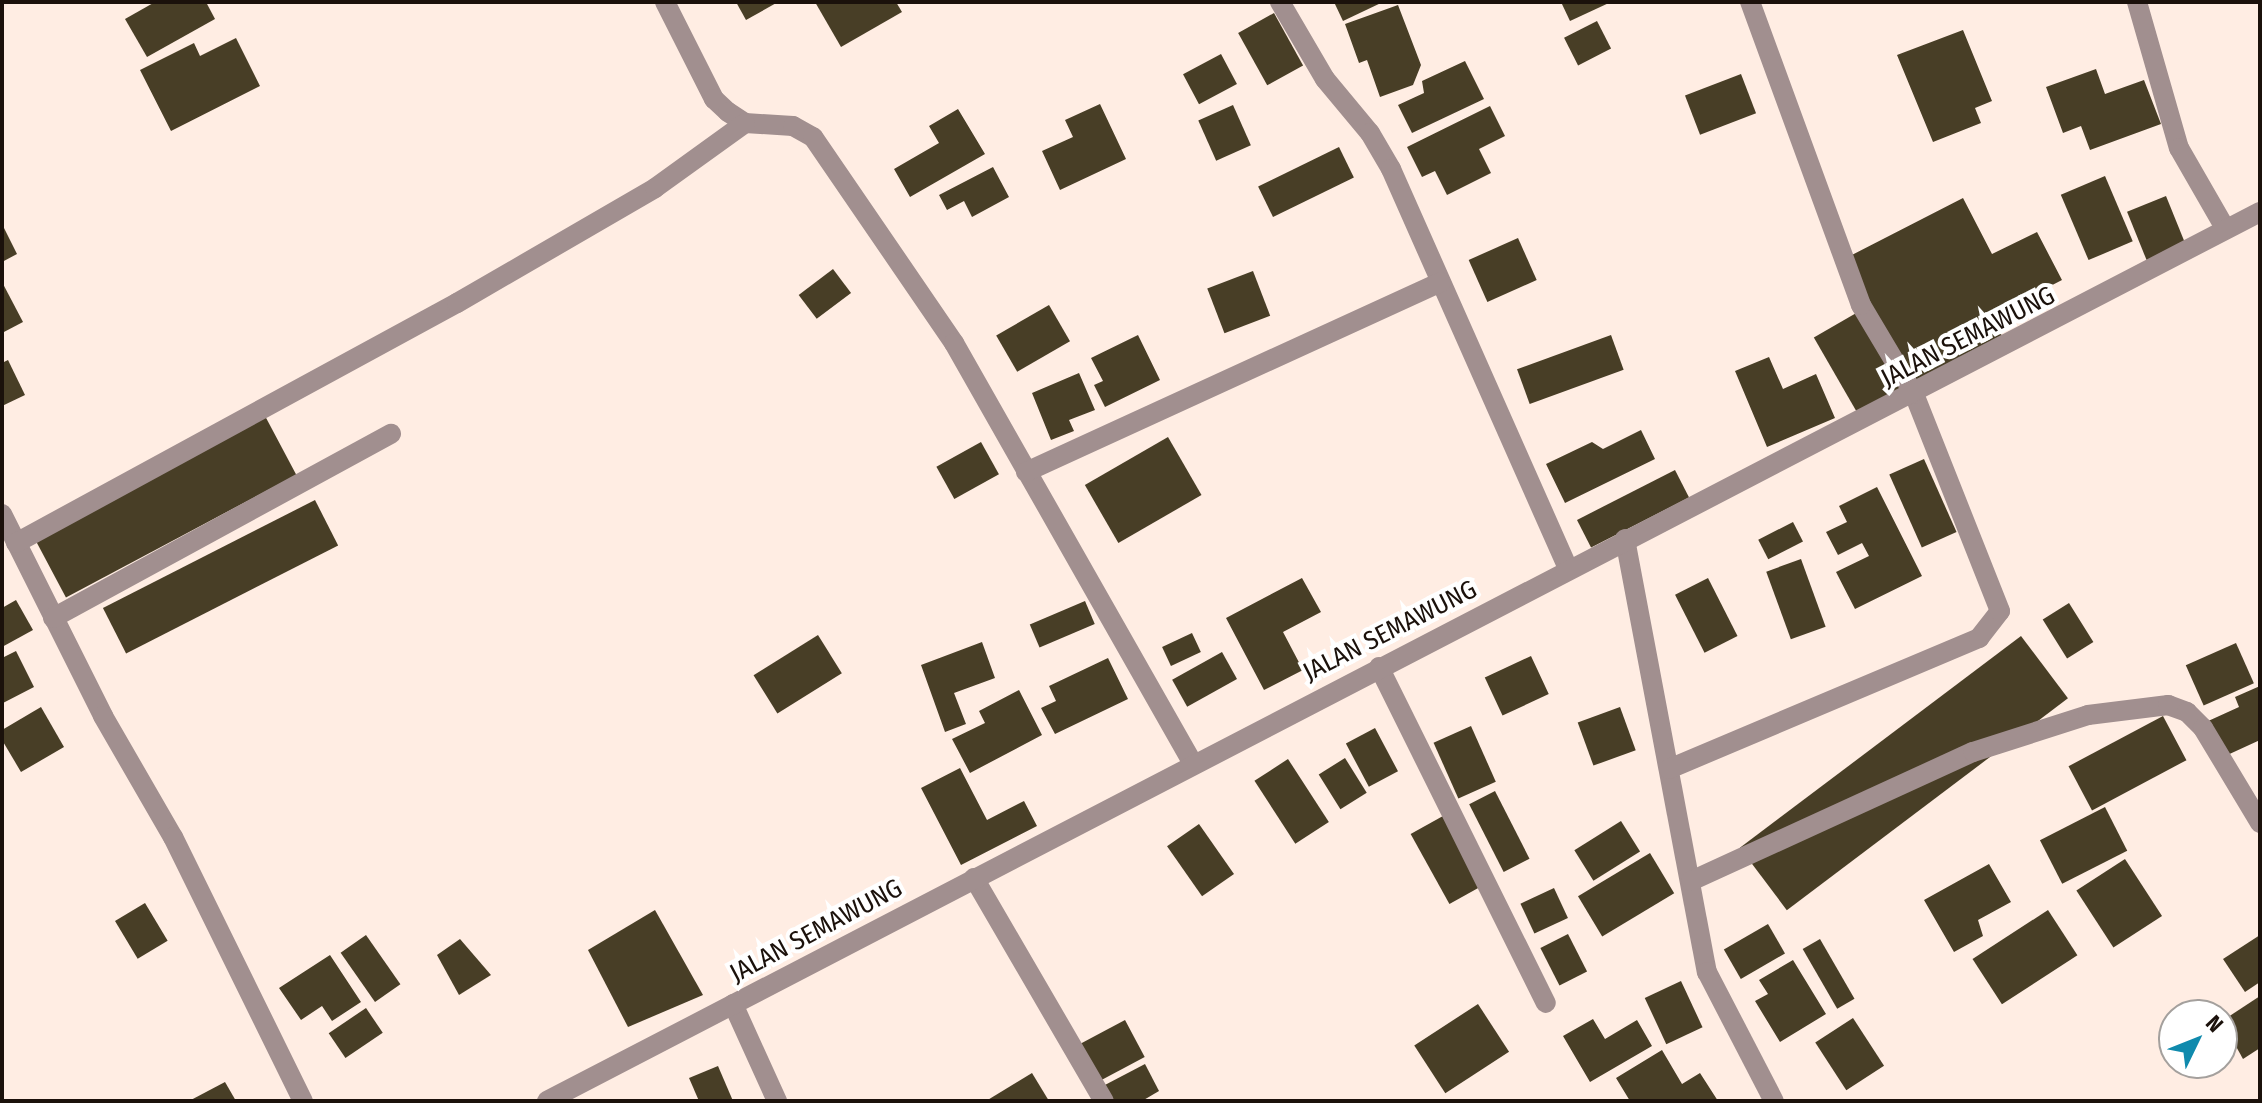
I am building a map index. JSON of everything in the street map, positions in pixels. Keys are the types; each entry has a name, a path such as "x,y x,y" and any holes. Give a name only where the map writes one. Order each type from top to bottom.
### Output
{"street":[{"path":"665,2 714,99 745,123 793,126 813,137 954,343 1193,763"},
{"path":"1280,2 1325,79 1376,143 1568,569"},
{"path":"1669,769 1979,638 1993,627 2000,606 1914,394 1861,305 1750,2"},
{"path":"2137,2 2179,148 2225,228"},
{"path":"16,543 483,288 655,188 745,123"},
{"name":"JALAN SEMAWUNG","path":"547,1101 1193,763 1625,539 1914,394 2260,212"},
{"path":"1026,472 1441,282"},
{"path":"53,618 391,434"},
{"path":"2,514 53,618 173,837 303,1101"},
{"path":"1625,539 1707,972 1774,1101"},
{"path":"1379,667 1546,1003"},
{"path":"1691,881 1973,752 2088,715 2168,705 2187,712 2203,728 2260,823"},
{"path":"974,878 1104,1101"},
{"path":"733,1004 777,1101"}],"building":[{"path":"155,2 206,2 215,19 147,57 125,19"},
{"path":"736,2 778,2 746,20"},
{"path":"815,2 896,2 902,12 841,47"},
{"path":"1334,2 1383,2 1343,21"},
{"path":"1561,2 1611,2 1570,21"},
{"path":"1398,5 1421,65 1413,85 1380,97 1367,60 1359,63 1345,24"},
{"path":"1274,13 1303,65 1267,85 1238,33"},
{"path":"1597,21 1611,49 1578,65 1564,38"},
{"path":"1963,30 1992,101 1975,108 1981,123 1933,142 1897,55"},
{"path":"236,38 260,86 171,131 140,70 194,43 200,56"},
{"path":"1221,54 1237,84 1199,104 1183,74"},
{"path":"1465,61 1484,99 1412,133 1398,105 1424,93 1422,81"},
{"path":"2096,69 2105,94 2144,80 2161,124 2090,150 2081,126 2063,133 2046,87"},
{"path":"1741,74 1756,113 1700,135 1685,96"},
{"path":"1100,104 1126,159 1060,190 1042,151 1073,137 1065,120"},
{"path":"1233,105 1251,145 1216,161 1198,120"},
{"path":"1490,106 1505,136 1479,149 1491,173 1447,195 1435,171 1422,177 1407,147"},
{"path":"958,109 985,154 910,197 894,169 939,143 929,126"},
{"path":"1339,147 1354,178 1273,217 1258,186"},
{"path":"993,167 1009,197 972,217 964,201 947,210 939,195"},
{"path":"2105,176 2133,241 2089,260 2061,195"},
{"path":"2166,196 2186,246 2147,262 2127,212"},
{"path":"1963,198 1992,254 2037,232 2062,280 1992,316 2004,340 1912,387 1846,258"},
{"path":"2,224 17,254 2,262"},
{"path":"1518,238 1537,280 1487,302 1469,260"},
{"path":"833,269 851,293 817,319 799,295"},
{"path":"1253,271 1270,316 1224,333 1207,289"},
{"path":"2,282 23,322 2,333"},
{"path":"1049,305 1070,341 1017,372 996,336"},
{"path":"1858,312 1903,390 1859,415 1814,338"},
{"path":"1138,335 1160,380 1105,407 1094,385 1103,381 1091,358"},
{"path":"1611,335 1624,370 1530,404 1517,369"},
{"path":"1769,357 1783,389 1816,374 1835,418 1767,447 1735,371"},
{"path":"8,360 25,395 2,406 2,363"},
{"path":"1079,373 1095,410 1069,420 1074,431 1051,440 1032,393"},
{"path":"264,414 296,475 66,597 34,537"},
{"path":"1641,430 1655,459 1565,503 1546,464 1592,442 1603,449"},
{"path":"1168,437 1202,495 1118,543 1085,485"},
{"path":"981,442 999,474 954,499 936,467"},
{"path":"1924,459 1957,532 1922,548 1889,474"},
{"path":"1675,470 1689,498 1591,548 1577,520"},
{"path":"1877,487 1922,576 1855,609 1836,572 1869,556 1862,543 1838,555 1826,532 1847,522 1839,506"},
{"path":"315,500 338,545 126,653 103,608"},
{"path":"1793,522 1803,542 1768,559 1758,540"},
{"path":"1801,559 1826,627 1791,639 1766,572"},
{"path":"1302,578 1321,612 1283,632 1303,670 1264,690 1226,618"},
{"path":"1708,578 1738,636 1705,653 1675,595"},
{"path":"16,600 33,630 2,647 2,608"},
{"path":"1085,601 1095,624 1040,647 1030,624"},
{"path":"2069,603 2093,642 2067,658 2043,619"},
{"path":"1192,633 1201,652 1171,666 1162,647"},
{"path":"818,635 842,673 777,713 754,675"},
{"path":"2021,636 2068,698 1787,910 1740,848"},
{"path":"982,642 995,678 954,693 966,724 945,732 921,665"},
{"path":"2236,643 2254,683 2204,706 2186,665"},
{"path":"16,651 34,687 3,703 2,658"},
{"path":"1222,652 1237,679 1187,707 1172,680"},
{"path":"1531,656 1549,694 1503,716 1485,678"},
{"path":"1108,658 1128,699 1055,734 1041,708 1056,701 1049,686"},
{"path":"2260,686 2260,740 2223,757 2206,722 2239,707 2235,697"},
{"path":"1019,690 1042,735 970,773 952,739 985,723 979,711"},
{"path":"41,707 64,747 21,772 2,740 2,730"},
{"path":"1620,707 1636,750 1593,766 1578,722"},
{"path":"2163,716 2186,760 2092,810 2069,766"},
{"path":"1471,726 1496,782 1458,798 1434,743"},
{"path":"1375,728 1398,771 1369,787 1346,743"},
{"path":"1345,758 1367,793 1340,809 1319,774"},
{"path":"1288,759 1329,822 1295,844 1254,781"},
{"path":"960,768 987,820 1024,801 1037,826 961,865 921,788"},
{"path":"1495,791 1530,859 1504,872 1469,804"},
{"path":"2105,807 2127,851 2062,884 2040,840"},
{"path":"1443,816 1482,886 1449,904 1411,834"},
{"path":"1621,821 1640,852 1593,881 1574,850"},
{"path":"1199,824 1234,874 1202,896 1167,846"},
{"path":"1650,853 1674,893 1602,937 1578,896"},
{"path":"2125,859 2162,916 2113,948 2076,891"},
{"path":"1989,864 2011,902 1978,920 1983,936 1954,952 1924,900"},
{"path":"1554,888 1568,918 1534,934 1520,904"},
{"path":"145,903 168,941 138,959 115,921"},
{"path":"655,910 703,995 628,1027 588,950"},
{"path":"2048,910 2077,955 2002,1004 1973,959"},
{"path":"1768,924 1785,953 1741,979 1724,950"},
{"path":"1568,934 1587,971 1559,985 1540,948"},
{"path":"366,935 400,984 375,1002 341,953"},
{"path":"2260,935 2260,982 2245,992 2223,959"},
{"path":"460,939 491,975 459,995 437,955"},
{"path":"1820,939 1854,999 1837,1009 1803,949"},
{"path":"330,955 361,1002 332,1021 322,1006 301,1020 279,988"},
{"path":"1793,960 1826,1014 1780,1042 1755,1001 1768,994 1759,980"},
{"path":"1681,981 1703,1027 1666,1044 1645,998"},
{"path":"2260,996 2260,1048 2243,1059 2238,1050 2238,1010"},
{"path":"1478,1004 1509,1052 1445,1093 1414,1045"},
{"path":"366,1008 383,1033 345,1058 329,1033"},
{"path":"1853,1018 1884,1066 1846,1090 1815,1043"},
{"path":"1593,1019 1605,1039 1637,1020 1652,1046 1590,1082 1563,1036"},
{"path":"1125,1020 1145,1057 1101,1081 1081,1043"},
{"path":"1662,1050 1682,1084 1700,1073 1718,1101 1630,1101 1616,1078"},
{"path":"1145,1064 1159,1091 1142,1101 1112,1101 1103,1086"},
{"path":"718,1066 733,1101 699,1101 689,1078"},
{"path":"1032,1073 1049,1101 986,1101"},
{"path":"225,1082 236,1101 189,1101"}]}
